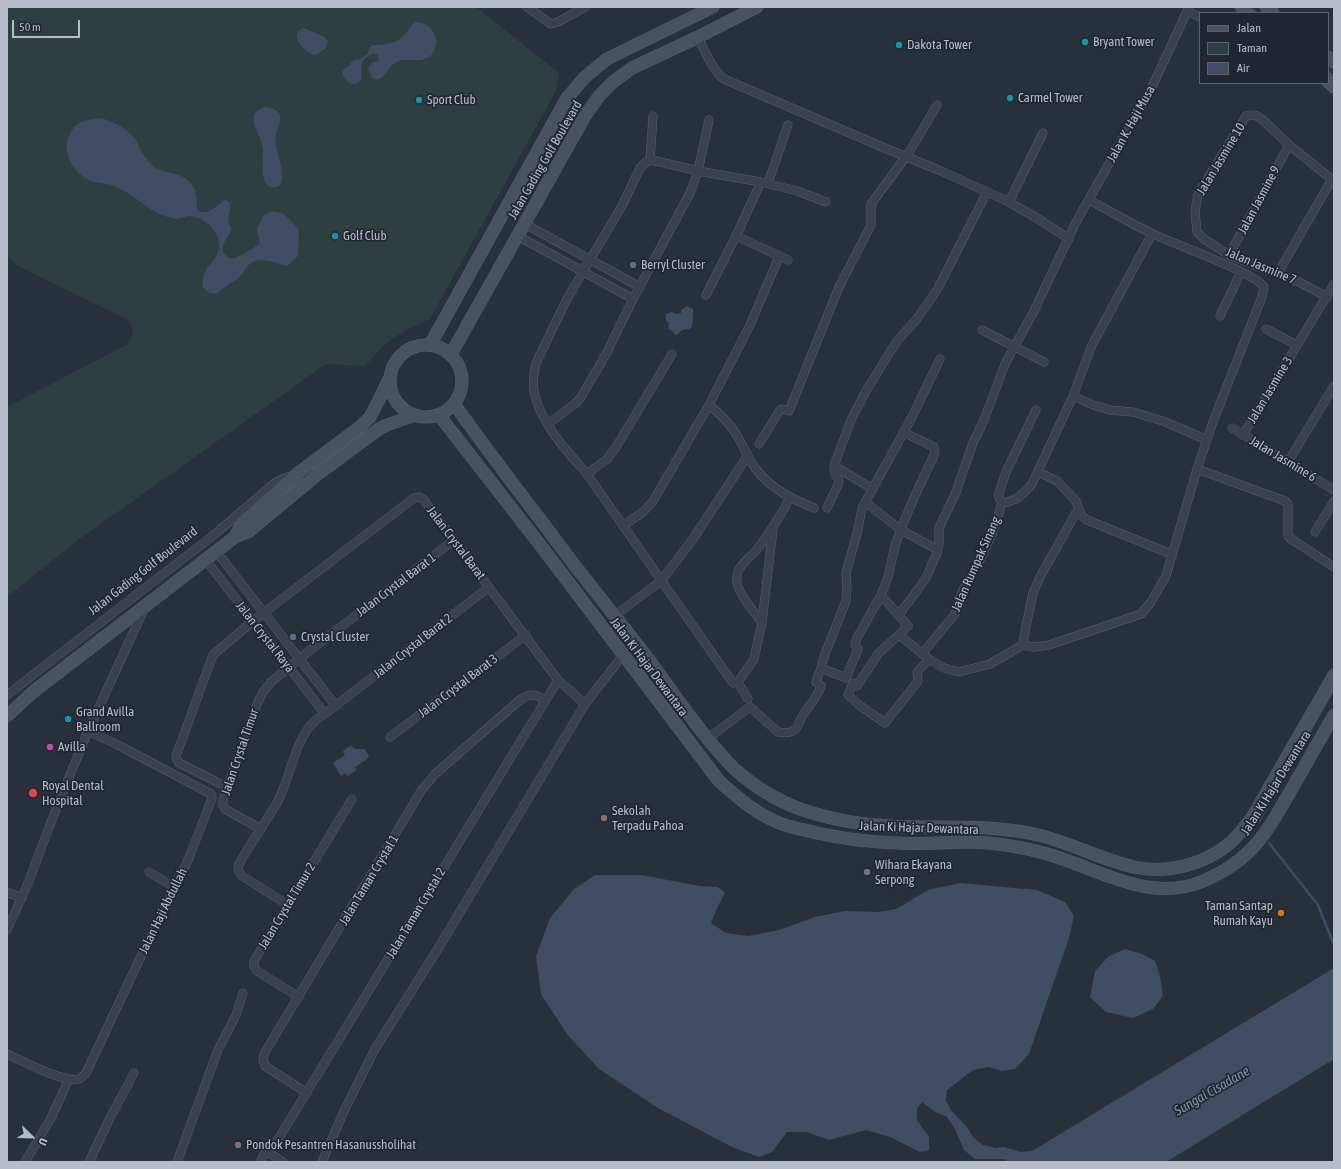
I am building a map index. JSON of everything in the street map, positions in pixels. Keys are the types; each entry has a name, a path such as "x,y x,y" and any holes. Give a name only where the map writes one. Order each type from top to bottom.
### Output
{"street":[{"path":"527,7 551,24 558,22 585,7"},
{"name":"Jalan Gading Golf Boulevard","path":"430,345 567,98 585,77 606,59 713,7"},
{"name":"Jalan Gading Golf Boulevard","path":"451,354 585,116 599,96 613,82 632,68 757,7"},
{"path":"1188,9 1199,16"},
{"name":"Jalan K. Haji Musa","path":"938,550 939,528 956,492 973,443 984,420 1005,364 1034,311 1089,200 1152,87 1188,9"},
{"path":"698,37 708,57 724,79 941,171 1009,202 1037,218 1069,240"},
{"path":"759,444 780,410 782,409 789,411 839,287 871,225 871,204 906,157 937,105"},
{"path":"650,161 653,116"},
{"name":"Jalan Jasmine 10","path":"1197,232 1195,212 1198,194 1246,116 1257,116 1263,120 1289,145"},
{"path":"548,424 576,403 585,391 606,354 633,299 690,193 698,171 709,120"},
{"path":"706,295 765,182 788,125"},
{"path":"1009,202 1043,133"},
{"path":"1278,274 1333,180 1289,145"},
{"name":"Jalan Jasmine 9","path":"1230,254 1289,145"},
{"path":"738,682 734,683 731,681 587,474 564,448 548,424 537,402 534,389 536,363 567,299 623,204 640,168 650,161 698,171 765,182 797,191 826,202"},
{"path":"827,508 839,481 834,471 834,466 851,420 866,391 897,341 916,320 937,290 987,192"},
{"path":"899,635 928,659 944,668 959,672 990,664 1023,645 1049,645 1141,614 1151,602 1166,576 1196,469 1264,290 1259,282 1241,272 1152,234 1089,200"},
{"path":"524,224 640,287"},
{"name":"Jalan Jasmine 7","path":"1197,232 1204,239 1230,254 1299,282 1327,296"},
{"path":"1002,503 1011,502 1022,495 1032,484 1073,396 1092,345 1152,234"},
{"path":"518,236 633,299"},
{"path":"736,236 788,260"},
{"path":"623,526 643,512 653,501 709,405 750,325 779,257"},
{"path":"1220,316 1241,272"},
{"name":"Jalan Jasmine 3","path":"1243,435 1334,284"},
{"name":"Jalan Jasmine 3","path":"1266,329 1297,345"},
{"path":"982,330 1044,362"},
{"path":"430,345 438,346 451,354 458,363 462,384 460,395 454,404 439,415 427,417 415,415 404,410 396,400 391,389 390,377 393,366 408,350 419,346 430,345"},
{"path":"587,474 607,459 616,447 672,354"},
{"path":"707,739 750,707 778,732 792,732 796,728 803,714 817,696 821,686 816,682 846,601 846,573 858,530 861,512 940,359"},
{"name":"Jalan Gading Golf Boulevard","path":"235,536 242,524 297,474 360,427 370,417 390,377"},
{"path":"1288,462 1334,386"},
{"path":"1073,396 1093,405 1110,410 1133,412 1163,421 1207,440"},
{"name":"Jalan Ki Hajar Dewantara","path":"454,404 552,536 707,739 736,771 752,783 785,803 808,812 867,825 988,827 1015,830 1056,840 1134,867 1153,870 1175,868 1194,863 1214,855 1230,843 1242,830 1253,816 1334,675"},
{"path":"709,405 728,422 756,469 768,482 781,493 814,508"},
{"name":"Jalan Rumpak Sinang","path":"922,654 955,614 963,590 979,562 993,532 1002,503 999,493 1018,446 1036,410"},
{"name":"Jalan Gading Golf Boulevard","path":"7,716 33,692 235,536 248,532 318,474 387,425 415,415"},
{"name":"Jalan Ki Hajar Dewantara","path":"439,415 718,781 740,800 760,813 787,825 851,840 900,844 973,842 1016,847 1048,854 1129,883 1158,888 1178,888 1199,882 1220,873 1243,857 1257,844 1292,789 1334,715"},
{"name":"Jalan Jasmine 6","path":"1232,428 1334,490"},
{"path":"846,678 857,653 858,649 855,643 881,595 888,577 896,542 912,502 935,453 934,447 903,432"},
{"path":"614,616 661,581 693,539 748,455"},
{"path":"834,466 873,489"},
{"path":"1196,469 1285,501 1288,504 1288,536 1334,567"},
{"path":"1038,472 1057,481 1076,500 1081,515 1087,520 1171,554"},
{"path":"297,474 318,474"},
{"name":"Jalan Gading Golf Boulevard","path":"7,695 215,534 276,482 297,474"},
{"name":"Jalan Crystal Barat","path":"227,787 179,763 176,756 213,655 253,621 414,498 419,497 423,499 526,635 558,680 585,704"},
{"path":"762,622 750,608 741,592 737,583 737,576 740,568 757,550 773,528 790,498"},
{"path":"1315,532 1334,500"},
{"path":"865,502 901,530 938,550 926,578 899,614"},
{"path":"1023,645 1033,593 1040,577 1078,509"},
{"path":"738,682 754,659 762,622 773,528"},
{"name":"Jalan Crystal Barat 1","path":"289,667 454,540"},
{"name":"Jalan Crystal Raya","path":"216,551 336,706"},
{"name":"Jalan Crystal Raya","path":"205,559 326,714"},
{"name":"Jalan Crystal Barat 2","path":"288,905 242,876 238,872 238,866 278,801 301,740 314,722 489,587"},
{"path":"821,668 846,678 857,686 878,654 907,627 908,624 889,606 881,595"},
{"path":"7,930 22,898 88,731 112,682 146,605"},
{"name":"Jalan Crystal Barat 3","path":"390,737 526,635"},
{"path":"322,1162 344,1111 375,1049 439,947 585,704 623,655"},
{"path":"853,684 848,695 859,705 885,723 918,681 917,672 928,659"},
{"name":"Jalan Crystal Timur","path":"261,829 225,809 223,800 257,704 263,692 271,682 289,667"},
{"name":"Jalan Taman Crystal 2","path":"274,1146 558,680"},
{"path":"738,682 748,699"},
{"name":"Jalan Taman Crystal 1","path":"307,1093 265,1066 263,1060 264,1054 421,791 435,774 521,699 529,694 536,695 545,700"},
{"name":"Jalan Haji Abdullah","path":"69,1079 79,1079 86,1073 174,887 190,858 212,800 212,795 116,744 88,731"},
{"path":"1273,780 1292,789"},
{"name":"Jalan Crystal Timur 2","path":"299,997 257,971 254,966 254,960 352,799"},
{"path":"149,872 174,887"},
{"path":"7,892 22,898"},
{"path":"177,1162 218,1050 236,1016 243,993"},
{"path":"7,1054 47,1072 69,1079 50,1120 25,1162"},
{"path":"89,1162 134,1073"},
{"path":"260,1162 264,1154 268,1152 283,1162"}],"green space":[{"path":"7,7 476,7 559,73 556,91 430,319 408,329 386,343 365,366 326,364 78,540 7,597 7,407 128,344 133,332 130,321 18,266 7,256"}],"water":[{"path":"415,22 428,26 435,35 437,42 436,46 433,53 429,57 419,60 401,60 393,64 383,76 373,79 368,69 371,63 378,61 379,59 378,55 374,53 365,58 362,62 361,79 357,84 353,84 346,80 343,75 343,70 349,66 352,61 356,59 358,60 368,54 369,48 372,45 386,44 400,39"},
{"path":"304,28 325,37 328,41 325,49 315,55 306,51 302,47 297,38 297,34"},
{"path":"265,107 278,112 280,116 276,145 282,180 280,185 277,187 271,187 264,179 262,142 253,119 254,114 258,110"},
{"path":"102,118 121,127 133,136 146,158 157,169 186,178 193,185 196,192 198,211 210,211 226,200 230,203 228,221 231,229 223,247 223,252 227,257 234,259 260,243 257,229 264,215 271,211 283,213 299,229 298,256 287,266 259,260 252,262 238,279 229,284 220,292 215,294 205,290 203,288 204,274 216,256 219,247 218,238 211,227 196,217 188,216 175,219 159,214 120,189 109,184 91,181 84,177 72,164 67,152 67,140 72,130 81,122"},
{"path":"687,306 693,309 692,327 682,330 677,335 674,334 668,329 669,323 666,319 666,314 672,312 680,314 681,310"},
{"path":"351,745 356,749 365,749 369,756 355,767 357,770 347,776 346,773 341,776 333,763 345,755 343,751"},
{"name":"Sungai Cisadane","path":"595,875 641,875 700,886 718,887 725,893 711,923 726,933 749,936 779,930 815,917 845,911 878,912 896,909 928,890 960,883 1037,890 1065,902 1074,916 1069,938 1029,1054 1015,1069 1002,1071 989,1067 973,1070 947,1090 946,1101 951,1110 966,1126 974,1138 983,1145 996,1148 1004,1147 1021,1152 1032,1151 1334,968 1334,1059 1166,1162 1010,1162 1003,1159 975,1159 964,1150 956,1131 947,1117 935,1112 922,1102 917,1109 917,1121 929,1136 929,1150 920,1152 890,1137 866,1130 829,1140 807,1132 787,1132 772,1152 759,1157 732,1147 658,1108 599,1069 567,1034 541,994 536,956 550,918 574,889"},
{"path":"1125,949 1142,954 1155,961 1160,976 1163,996 1153,1009 1133,1018 1106,1012 1090,997 1095,971 1109,956"}],"waterway":[{"path":"1329,73 1334,77"},
{"path":"1287,771 1334,689"},
{"path":"1259,821 1271,799"},
{"path":"1269,843 1318,905 1334,945"}],"place":[{"name":"Bryant Tower","path":"1085,42"},
{"name":"Dakota Tower","path":"899,45"},
{"name":"Carmel Tower","path":"1010,98"},
{"name":"Sport Club","path":"419,100"},
{"name":"Golf Club","path":"335,236"},
{"name":"Berryl Cluster","path":"633,265"},
{"name":"Crystal Cluster","path":"293,637"},
{"name":"Grand Avilla Ballroom","path":"68,719"},
{"name":"Avilla","path":"50,747"},
{"name":"Royal Dental Hospital","path":"33,793"},
{"name":"Sekolah Terpadu Pahoa","path":"604,818"},
{"name":"Wihara Ekayana Serpong","path":"867,872"},
{"name":"Taman Santap Rumah Kayu","path":"1281,913"},
{"name":"Pondok Pesantren Hasanussholihat","path":"238,1145"}]}
